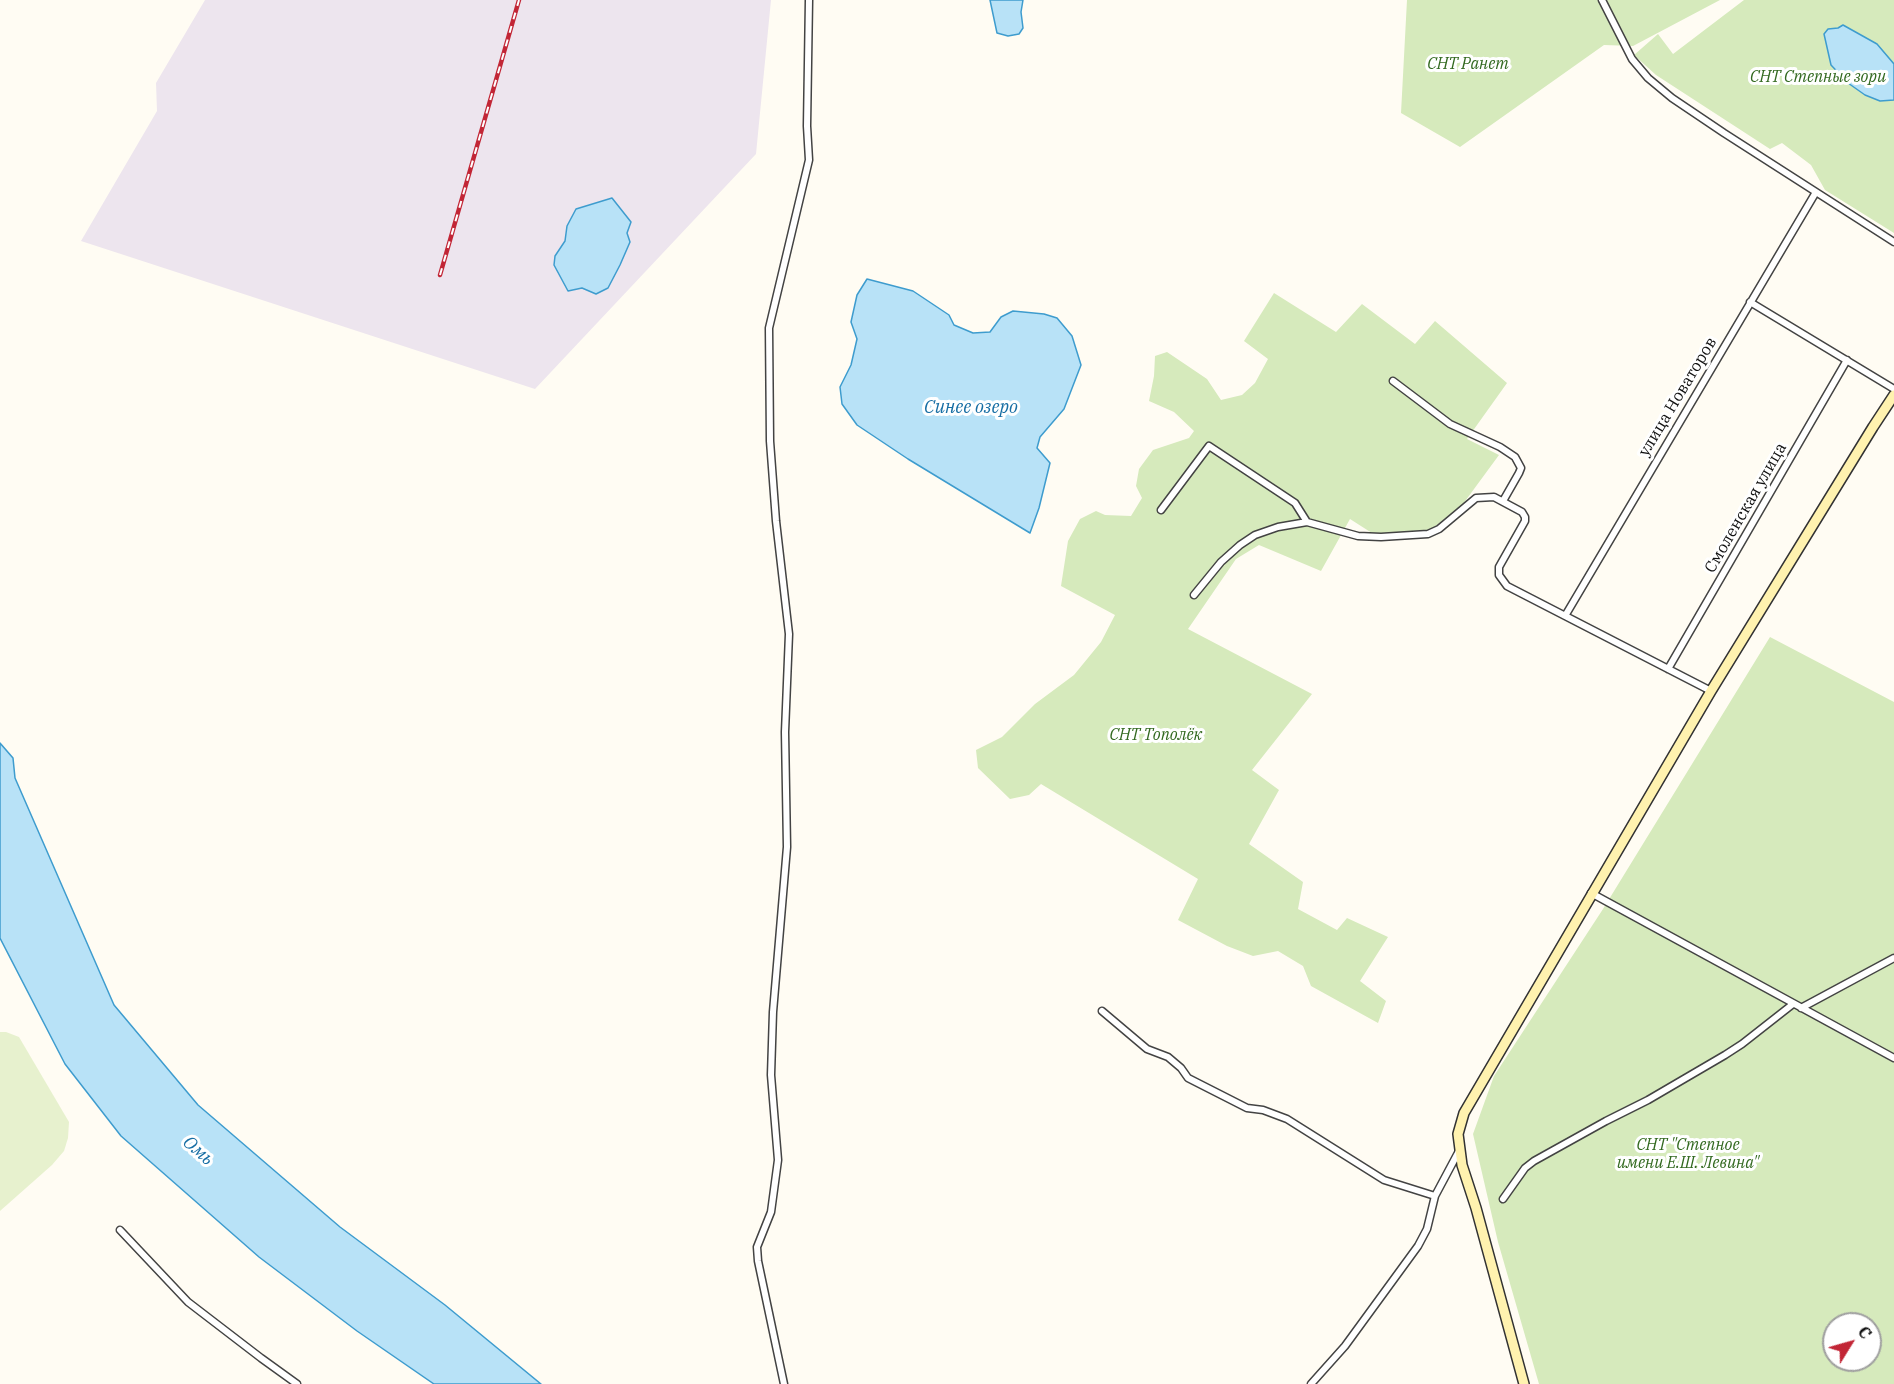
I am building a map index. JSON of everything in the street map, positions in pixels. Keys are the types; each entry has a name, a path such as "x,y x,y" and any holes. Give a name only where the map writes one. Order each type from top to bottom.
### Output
{"street":[{"path":"784,1384 757,1247 771,1212 777,1160 771,1075 773,1012 787,847 785,732 789,634 776,521 770,441 769,328 809,160 807,126 809,0"},
{"path":"1602,0 1627,51 1648,78 1707,121 1894,242"},
{"name":"улица Новаторов","path":"1564,616 1816,192"},
{"path":"1750,302 1894,389"},
{"name":"Смоленская улица","path":"1668,669 1846,360"},
{"path":"1393,381 1450,424 1500,447 1515,457 1521,468 1520,473 1503,501"},
{"path":"1524,1384 1459,1151 1458,1134 1464,1113 1711,692 1894,395"},
{"path":"1161,510 1209,446 1295,503 1307,522"},
{"path":"1194,595 1221,562 1240,545 1255,535 1278,527 1307,522 1358,536 1428,534 1439,529 1476,498 1494,497 1521,512 1525,517 1525,521 1498,567 1502,581 1507,586 1711,692"},
{"path":"1592,893 1894,1058"},
{"path":"1800,1008 1894,958"},
{"path":"1503,1199 1525,1168 1534,1161 1648,1100 1725,1055 1794,1004"},
{"path":"1102,1011 1147,1049 1168,1058 1181,1068 1188,1078 1247,1108 1263,1110 1287,1119 1384,1180 1435,1196"},
{"path":"1311,1384 1346,1346 1418,1246 1427,1229 1435,1196 1459,1151"},
{"path":"120,1230 189,1302 297,1384"}],"shaded area":[{"path":"205,0 771,0 756,154 535,389 81,241 157,111 156,83"}],"green space":[{"name":"СНТ Ранет","path":"1407,0 1720,0 1633,46 1604,45 1460,147 1401,113"},
{"name":"СНТ Степные зори","path":"1744,0 1894,0 1894,233 1825,190 1811,165 1782,143 1770,149 1656,75 1634,55 1658,34 1673,54"},
{"name":"СНТ Тополёк","path":"1274,293 1336,332 1362,304 1415,344 1435,321 1507,383 1467,439 1499,455 1463,504 1427,533 1375,535 1350,519 1321,571 1259,545 1236,559 1188,629 1312,694 1252,770 1279,790 1249,844 1303,882 1298,909 1337,930 1347,918 1388,937 1360,981 1386,1001 1378,1023 1311,986 1303,966 1278,951 1253,956 1227,946 1178,920 1198,879 1041,784 1029,795 1010,799 978,768 976,750 1002,737 1035,704 1074,675 1101,642 1115,615 1061,586 1068,541 1080,519 1096,511 1105,515 1131,516 1142,498 1136,486 1139,469 1153,450 1189,438 1194,431 1174,412 1149,401 1155,356 1167,352 1207,379 1221,400 1242,395 1255,383 1268,359 1244,341"},
{"name":"СНТ \"Степное имени Е.Ш. Левина\"","path":"1770,637 1894,702 1894,1384 1539,1384 1498,1242 1473,1134 1494,1076 1603,909"},
{"path":"0,1032 19,1037 69,1122 64,1151 52,1165 0,1211"}],"water":[{"path":"990,0 1023,0 1021,12 1023,28 1019,34 1008,36 997,33"},
{"path":"1843,25 1877,44 1894,64 1894,100 1880,101 1865,95 1848,83 1831,65 1824,34 1828,29"},
{"path":"612,198 631,222 627,233 630,242 620,265 608,288 596,294 582,288 568,291 554,265 555,256 565,241 567,226 576,209"},
{"name":"Синее озеро","path":"867,279 913,291 949,315 954,325 973,333 990,332 1001,317 1013,311 1044,314 1057,318 1072,336 1081,365 1064,409 1040,437 1037,448 1050,463 1030,533 908,459 857,425 842,404 840,387 851,365 857,339 851,322 857,295"},
{"name":"Омь","path":"0,743 13,758 15,778 114,1005 198,1105 340,1227 445,1305 541,1384 434,1384 357,1331 259,1257 121,1136 65,1064 0,938"}],"railway":[{"path":"440,275 519,0"}]}
